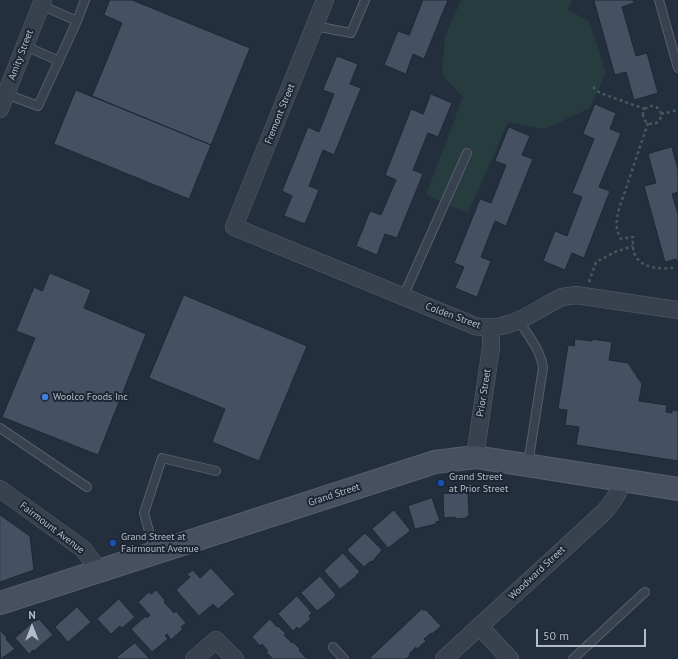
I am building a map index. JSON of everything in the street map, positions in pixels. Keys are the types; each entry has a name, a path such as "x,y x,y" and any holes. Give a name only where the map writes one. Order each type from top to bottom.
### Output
{"main road":[{"name":"Grand Street","path":"0,603 434,462 475,457 678,490"}],"street":[{"name":"Fremont Street","path":"234,227 325,0"},
{"name":"Amity Street","path":"0,109 42,2"},
{"name":"Colden Street","path":"234,227 475,326 491,328 505,326 562,297 576,295 678,310"},
{"name":"Prior Street","path":"475,457 491,347 491,328"},
{"name":"Woodward Street","path":"444,659 603,513 620,490 622,480"},
{"name":"Fairmount Avenue","path":"0,489 83,550 100,571"},
{"path":"479,626 510,659"},
{"path":"194,659 216,640 235,659"}],"lane":[{"path":"6,94 38,106 85,0"},
{"path":"315,26 351,33 365,0"},
{"path":"659,0 678,68"},
{"path":"42,2 77,21"},
{"path":"25,46 59,61"},
{"path":"403,297 467,153"},
{"path":"518,320 539,353 543,368 528,465"},
{"path":"0,428 87,487"},
{"path":"155,553 144,514 162,458 216,471"},
{"path":"573,659 645,592"},
{"path":"333,647 344,659"}],"path":[{"path":"593,87 600,93 645,109"},
{"path":"648,123 643,115 645,109 649,106 654,106 659,109 661,114"},
{"path":"661,114 678,110"},
{"path":"648,123 651,124 657,122 661,114"},
{"path":"648,123 616,220 617,232 621,239 633,236 634,255 640,262 648,266 663,269 674,268"},
{"path":"589,282 596,262 615,252 633,246"}],"green space":[{"path":"461,0 572,0 568,10 589,21 606,73 590,108 545,129 508,122 468,213 426,195 463,97 442,75 445,37"}],"building":[{"path":"110,0 132,0 250,48 211,145 92,96 122,23 104,15"},
{"path":"423,0 448,0 424,59 413,54 406,74 384,65 398,31 409,35"},
{"path":"594,0 633,0 634,3 622,7 636,56 647,53 658,93 634,100 626,72 615,75"},
{"path":"337,56 358,64 350,84 361,88 334,155 323,150 309,186 319,190 305,224 284,216 292,196 282,191 308,127 319,132 334,94 323,90"},
{"path":"76,90 211,145 189,199 54,144"},
{"path":"431,94 452,103 438,137 428,133 413,170 423,174 397,238 385,234 377,255 356,246 370,211 381,215 396,180 385,175 411,109 423,114"},
{"path":"595,104 616,113 610,129 621,133 599,187 610,191 584,258 572,253 565,270 543,261 555,231 567,236 582,197 572,193 594,139 583,134"},
{"path":"509,127 530,136 522,155 533,159 506,226 495,221 481,257 491,261 477,297 455,288 464,267 454,263 480,199 491,203 506,165 495,161"},
{"path":"672,147 678,170 678,192 672,194 678,214 678,265 676,259 665,262 644,186 656,183 648,154"},
{"path":"50,273 91,290 84,308 146,334 98,455 2,417 35,338 16,331 34,287 42,291"},
{"path":"184,295 307,346 259,461 212,442 225,409 149,378"},
{"path":"575,339 592,341 592,339 612,342 609,360 628,363 642,384 639,401 667,405 666,412 672,413 672,410 678,411 678,461 576,445 579,427 565,425 567,410 558,409 568,345 574,346"},
{"path":"468,492 469,516 467,516 467,518 455,519 455,517 444,518 443,494"},
{"path":"432,498 440,521 436,522 436,524 415,529 408,506"},
{"path":"394,510 410,530 388,548 372,529"},
{"path":"0,515 30,536 34,570 0,582"},
{"path":"365,533 382,550 372,562 371,561 364,567 347,550"},
{"path":"343,553 360,572 340,589 324,571"},
{"path":"211,568 235,594 218,609 213,604 199,616 176,590 190,577 187,574 193,570 200,578"},
{"path":"320,576 336,595 317,611 301,593"},
{"path":"156,590 174,613 176,611 186,623 181,627 183,629 171,640 167,634 165,636 168,639 152,652 131,629 146,616 147,618 150,615 138,602 149,592 151,594"},
{"path":"297,596 312,613 309,616 311,619 299,629 297,627 293,631 278,614"},
{"path":"119,599 135,617 122,628 120,626 111,634 97,619"},
{"path":"77,607 91,622 68,642 55,627"},
{"path":"422,609 424,611 425,609 441,626 424,639 426,641 417,649 416,647 409,654 411,655 406,659 370,658"},
{"path":"39,619 53,635 29,654 15,638 35,620 36,621"},
{"path":"270,619 286,634 284,635 292,643 293,642 300,649 299,650 306,658 308,657 310,659 273,659 266,652 268,651 262,644 260,646 252,637"},
{"path":"0,630 15,649 1,659"},
{"path":"135,643 150,659 117,659 117,657"}],"place":[{"name":"Woolco Foods Inc","path":"45,397"},
{"name":"Grand Street at Prior Street","path":"441,483"},
{"name":"Grand Street at Fairmount Avenue","path":"113,543"}]}
